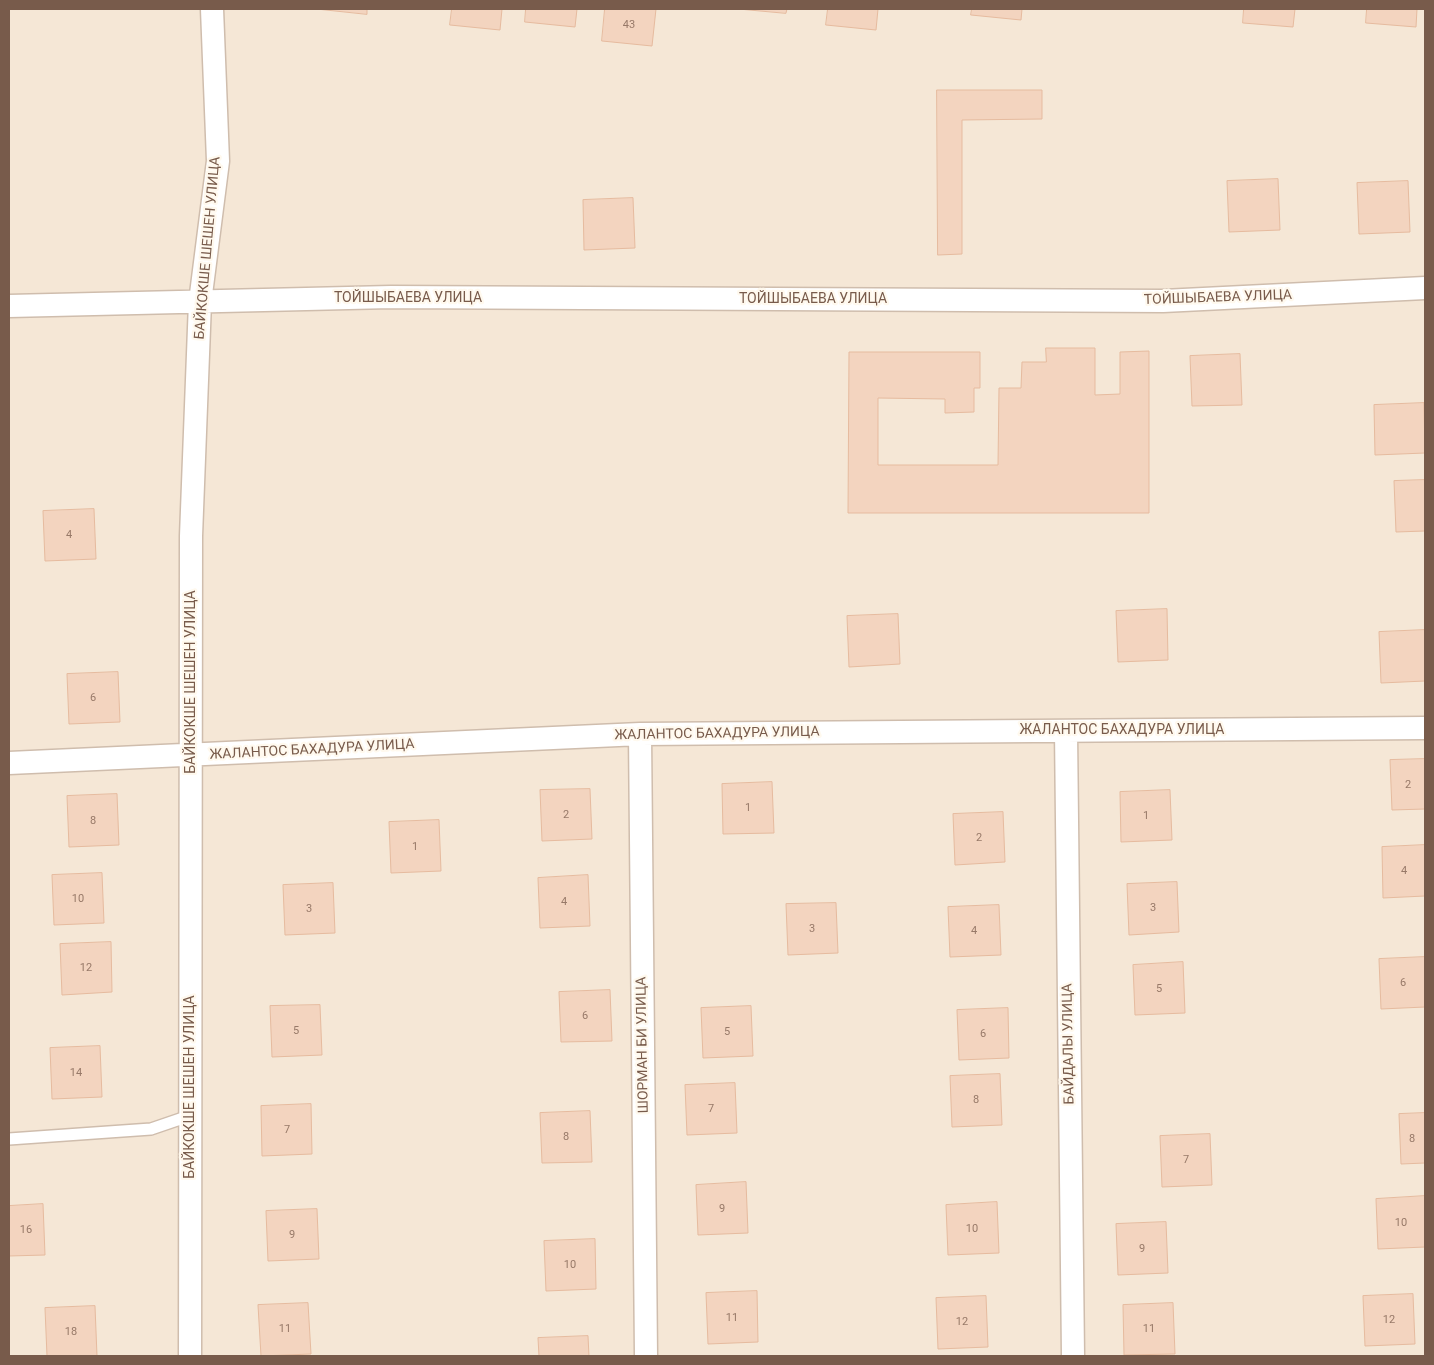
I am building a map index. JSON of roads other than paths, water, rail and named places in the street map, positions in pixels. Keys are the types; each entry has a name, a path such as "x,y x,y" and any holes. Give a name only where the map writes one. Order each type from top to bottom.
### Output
{"street":[{"name":"БАЙКОКШЕ ШЕШЕН УЛИЦА","path":"190,1356 189,1116 192,756 189,651 190,555 200,302 218,161 212,9"},
{"name":"ТОЙШЫБАЕВА УЛИЦА","path":"9,306 391,297 1163,301 1425,288"},
{"name":"ЖАЛАНТОС БАХАДУРА УЛИЦА","path":"9,763 640,734 1425,728"},
{"name":"БАЙДАЛЫ УЛИЦА","path":"1066,731 1072,1356"},
{"name":"ШОРМАН БИ УЛИЦА","path":"640,734 646,1356"}],"lane":[{"path":"9,1139 151,1129 189,1116"}]}
